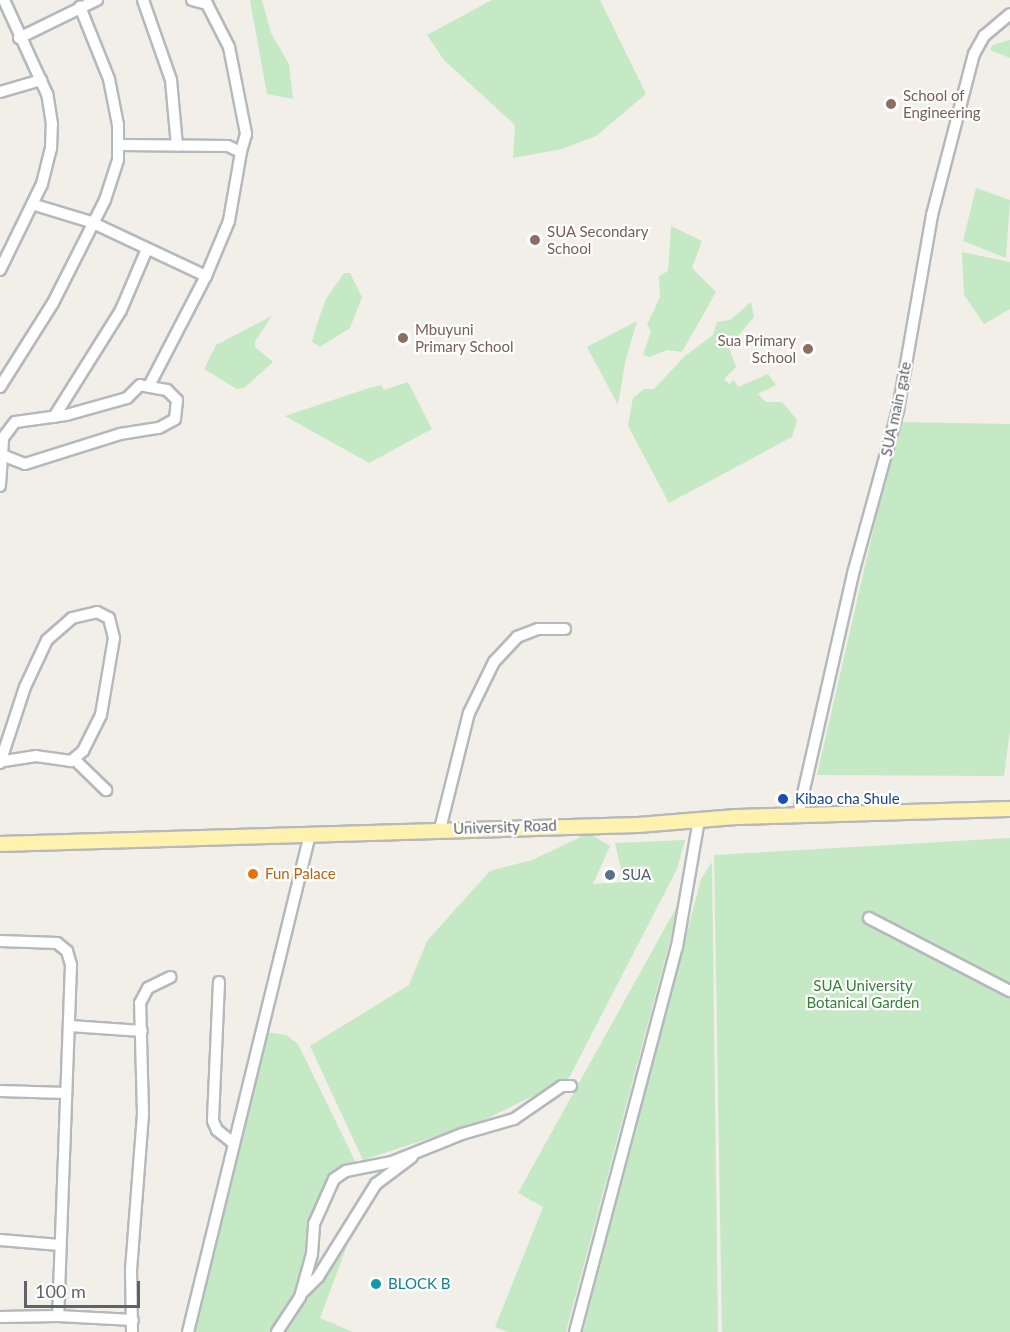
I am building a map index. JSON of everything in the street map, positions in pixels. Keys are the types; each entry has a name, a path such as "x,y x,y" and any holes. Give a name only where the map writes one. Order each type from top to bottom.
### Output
{"main road":[{"name":"University Road","path":"0,844 1010,809"}],"street":[{"path":"0,270 35,205 51,149 52,124 41,80 19,38 3,0"},
{"path":"19,38 97,0"},
{"path":"143,0 171,80 177,146"},
{"path":"149,386 206,276 229,221 246,134 229,47 207,4 192,0"},
{"path":"0,387 53,303 91,222 105,200 120,145 109,79 80,7"},
{"name":"SUA main gate","path":"798,816 854,570 898,410 932,215 974,54 984,36 1010,14"},
{"path":"0,92 41,80"},
{"path":"120,145 228,146 241,152"},
{"path":"35,205 91,222 206,276"},
{"path":"54,417 121,310 147,249"},
{"path":"0,486 1,457 3,426 15,422 54,417 127,398 140,385 167,390 177,400 175,419 159,428 120,434 25,464 1,457"},
{"path":"0,762 17,707 47,640 65,621 97,612 113,622 113,653 99,724 89,743 74,759"},
{"path":"440,829 469,713 494,662 517,637 538,629 565,629"},
{"path":"0,762 24,756 74,759 106,790"},
{"path":"575,1332 677,947 699,820"},
{"path":"188,1332 232,1143 250,1085 310,834"},
{"path":"869,918 1010,991"},
{"path":"0,941 63,946 70,964 70,1026 58,1316"},
{"path":"132,1332 131,1259 143,1114 143,994 171,977"},
{"path":"219,982 213,1121 217,1130 232,1143"},
{"path":"70,1026 142,1031"},
{"path":"302,1292 312,1254 314,1224 334,1179 360,1167 392,1162 462,1134 514,1119 562,1086 572,1086"},
{"path":"0,1091 66,1093"},
{"path":"277,1332 302,1292 318,1276 376,1184 415,1153"},
{"path":"0,1240 60,1245"},
{"path":"0,1317 58,1316 133,1320"}],"green space":[{"path":"250,0 262,0 271,33 289,64 293,99 267,94"},
{"path":"492,0 600,0 646,94 596,136 562,149 513,158 515,125 444,60 427,35"},
{"path":"1010,40 1010,58 990,50 993,45"},
{"path":"976,188 1010,200 1006,258 963,241"},
{"path":"671,226 702,241 692,268 716,292 682,352 667,350 649,357 643,355 651,331 647,325 660,297 659,276 668,271"},
{"path":"962,252 1010,262 1010,309 984,324 964,295"},
{"path":"344,273 350,273 362,297 350,328 320,347 312,342 317,324 326,299"},
{"path":"751,302 754,317 729,347 736,367 724,379 729,384 734,380 738,387 768,374 776,385 758,394 766,402 782,402 797,420 792,437 669,503 628,426 633,398 644,389 654,389 685,356 713,335 717,322 730,320"},
{"path":"272,316 255,341 255,347 273,362 244,388 237,389 204,369 216,345"},
{"path":"637,321 625,363 618,405 587,347"},
{"path":"408,382 432,429 369,463 285,416 366,389 381,385 384,390"},
{"path":"898,422 1010,424 1010,730 1004,776 817,775"},
{"path":"583,830 610,846 593,884 624,882 615,843 685,840 677,869 569,1078 482,1121 363,1160 310,1046 409,985 427,941 490,871 532,860 579,838"},
{"name":"SUA University Botanical Garden","path":"1010,838 1010,1332 722,1332 714,855"},
{"path":"712,862 718,1332 583,1332 701,879"},
{"path":"681,899 566,1332 508,1332 495,1327 543,1207 518,1193"},
{"path":"265,1032 286,1035 298,1044 357,1165 334,1174 297,1296 272,1332 193,1332"},
{"path":"351,1235 320,1318 353,1332 281,1332"}],"place":[{"name":"School of Engineering","path":"891,104"},
{"name":"SUA Secondary School","path":"535,240"},
{"name":"Mbuyuni Primary School","path":"403,338"},
{"name":"Sua Primary School","path":"808,349"},
{"name":"Kibao cha Shule","path":"783,799"},
{"name":"Fun Palace","path":"253,874"},
{"name":"SUA","path":"610,875"},
{"name":"BLOCK B","path":"376,1284"}]}
